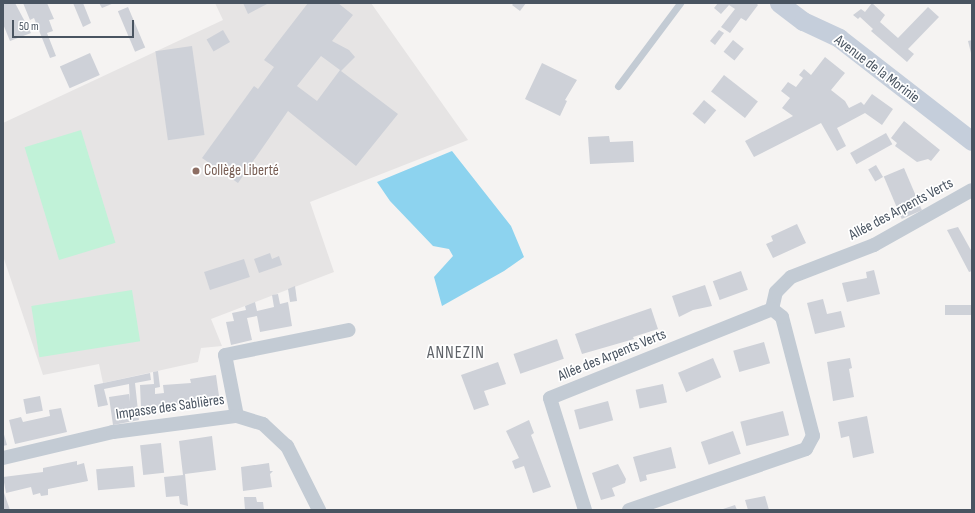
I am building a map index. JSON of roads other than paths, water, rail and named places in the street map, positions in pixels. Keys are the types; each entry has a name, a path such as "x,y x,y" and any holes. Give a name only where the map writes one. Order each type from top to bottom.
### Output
{"main road":[{"name":"Avenue de la Morinie","path":"779,3 803,21 839,38 972,141"}],"street":[{"name":"Allée des Arpents Verts","path":"584,510 550,398 772,308 776,292 790,277 874,245 972,190"},
{"path":"629,510 806,449 813,436 782,317 772,308"},
{"path":"237,416 225,355 349,330"},
{"name":"Impasse des Sablières","path":"3,458 114,432 237,416 263,424 287,446 319,510"}],"lane":[{"path":"618,86 680,3"}],"water":[{"path":"452,151 511,226 524,257 504,271 442,306 434,277 453,256 449,249 433,246 390,201 377,182"}],"place":[{"name":"Collège Liberté","path":"196,171"}],"district":[{"name":"ANNEZIN","path":"456,354"}]}
